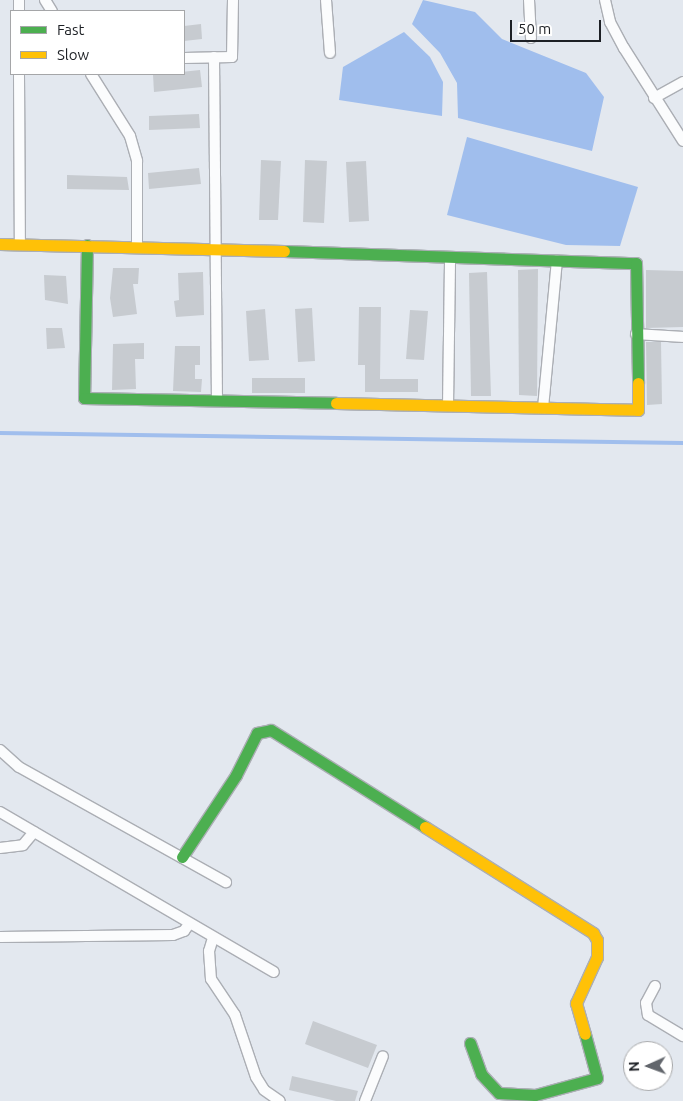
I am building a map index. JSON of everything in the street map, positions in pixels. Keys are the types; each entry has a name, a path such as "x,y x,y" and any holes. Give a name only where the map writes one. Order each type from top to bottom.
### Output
{"street":[{"path":"185,58 232,57 233,0"},
{"path":"326,0 330,53"},
{"path":"529,0 531,38"},
{"path":"605,0 610,22 654,98 683,141"},
{"path":"214,57 217,401"},
{"path":"19,75 20,244"},
{"path":"92,75 130,136 136,161 137,246"},
{"path":"654,98 683,82"},
{"path":"0,244 20,244 88,245 137,246 636,263 638,410 84,398 88,245"},
{"path":"448,406 450,257"},
{"path":"543,408 557,261"},
{"path":"636,334 683,337"},
{"path":"182,857 236,776 257,733 271,730 593,933 597,940 597,956 576,1003 597,1078 535,1095 499,1094 481,1074 470,1043"},
{"path":"0,750 19,767 226,882"},
{"path":"0,812 274,972"},
{"path":"0,848 23,845 34,832"},
{"path":"0,937 173,935 184,931 189,924"},
{"path":"213,938 209,951 211,978 235,1015 256,1078 264,1090 280,1101"},
{"path":"655,986 646,1002 648,1015 683,1036"},
{"path":"365,1101 383,1056"}],"water":[{"path":"423,0 475,12 502,39 586,73 604,97 592,151 458,118 457,83 440,53 412,24"},
{"path":"404,32 430,57 443,82 442,116 339,100 343,67"},
{"path":"467,137 638,187 620,246 566,245 447,215"}],"building":[{"path":"201,24 202,39 185,41 185,26"},
{"path":"200,70 202,87 154,92 153,75 185,75 185,72"},
{"path":"199,114 200,128 149,130 149,116"},
{"path":"261,160 281,161 278,220 259,220"},
{"path":"305,160 327,161 324,223 303,222"},
{"path":"366,161 369,221 349,222 346,162"},
{"path":"199,168 201,184 149,189 148,173"},
{"path":"67,175 127,177 129,190 67,189"},
{"path":"113,268 139,268 138,284 133,284 137,314 113,317 110,298"},
{"path":"538,269 537,396 519,395 518,270"},
{"path":"646,270 683,271 683,327 646,328"},
{"path":"203,272 204,315 176,317 174,301 179,300 178,273"},
{"path":"487,272 491,396 471,396 469,273"},
{"path":"44,275 66,276 68,304 45,300"},
{"path":"359,307 381,307 380,379 418,379 418,392 365,392 365,365 358,365"},
{"path":"312,308 315,361 298,362 295,309"},
{"path":"265,309 269,360 249,361 246,311"},
{"path":"410,310 428,311 424,360 406,359"},
{"path":"46,328 62,328 65,348 47,349"},
{"path":"646,342 661,342 662,404 647,405"},
{"path":"144,343 144,359 135,359 136,389 112,390 113,344"},
{"path":"175,346 200,346 200,365 195,365 195,379 202,379 201,392 173,391"},
{"path":"252,378 305,378 305,393 252,393"},
{"path":"313,1021 377,1045 368,1068 305,1044"},
{"path":"292,1076 358,1091 355,1101 336,1101 289,1090"}],"waterway":[{"path":"0,433 683,443"}],"traffic: fast":[{"path":"87,245 84,398 336,403"},
{"path":"284,251 636,263 638,383"},
{"path":"182,857 236,775 257,733 271,730 425,827"},
{"path":"470,1043 481,1074 499,1093 535,1095 597,1078 585,1034"}],"traffic: slow":[{"path":"0,244 284,251"},
{"path":"336,403 638,410 638,383"},
{"path":"425,827 593,933 597,940 597,957 576,1003 585,1034"}]}
